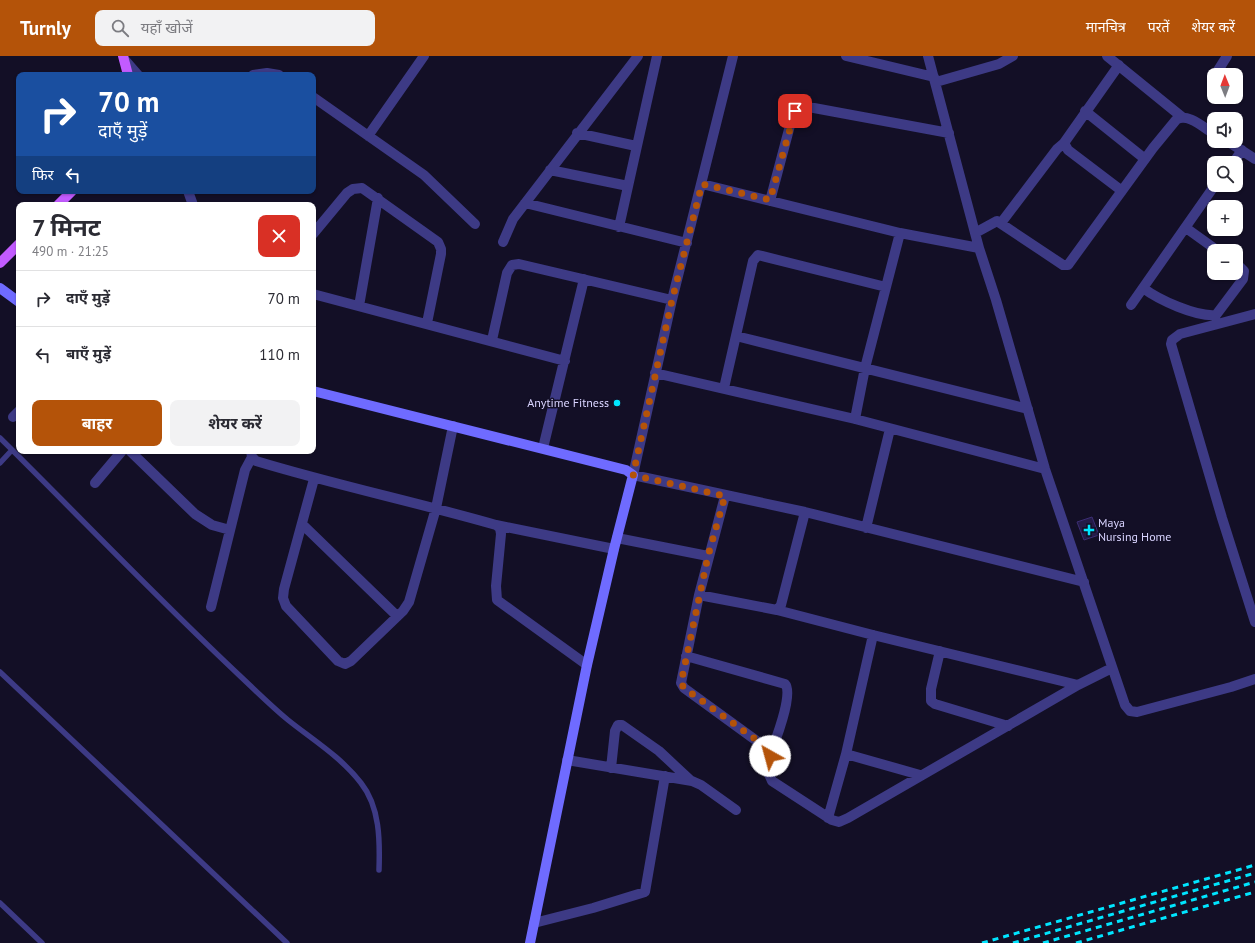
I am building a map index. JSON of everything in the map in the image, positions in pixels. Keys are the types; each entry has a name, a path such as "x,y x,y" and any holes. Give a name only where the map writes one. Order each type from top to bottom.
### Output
{"main road":[{"path":"123,58 127,72"},
{"path":"61,202 69,194"},
{"path":"0,263 16,247"}],"street":[{"path":"368,136 424,56"},
{"path":"503,242 510,225 525,203 577,133 638,56"},
{"path":"619,227 657,56"},
{"path":"530,941 587,665 616,538 633,475 672,300 733,56"},
{"path":"846,56 935,79 999,64 1013,56"},
{"path":"928,56 979,248 996,300 1045,469 1125,705 1130,711 1137,712 1231,687 1255,679"},
{"path":"1107,56 1182,117 1207,130"},
{"path":"1219,68 1227,56"},
{"path":"123,58 135,72"},
{"path":"1001,223 1057,149 1064,143 1119,65"},
{"path":"316,99 430,180 475,224"},
{"path":"770,200 792,118 798,107 814,108 948,133"},
{"path":"1085,112 1146,159"},
{"path":"975,233 995,221 1001,223 1063,265 1068,266 1146,159 1176,120 1182,117"},
{"path":"577,133 636,146"},
{"path":"1064,143 1068,150 1122,191"},
{"path":"1239,148 1255,159"},
{"path":"1237,156 1242,150"},
{"path":"550,170 628,186"},
{"path":"702,184 900,233 979,248"},
{"path":"316,230 342,198 354,188 362,188 378,198 440,245 441,254 427,324"},
{"path":"1131,304 1210,192"},
{"path":"359,306 378,198"},
{"path":"525,203 687,243"},
{"path":"1186,228 1208,244"},
{"path":"855,419 865,368 900,233"},
{"path":"724,388 753,261 758,255 886,287"},
{"path":"492,340 507,273 512,265 518,264 672,300"},
{"path":"543,448 584,279"},
{"path":"1143,288 1169,303 1198,312 1216,315 1242,280"},
{"path":"0,288 16,300"},
{"path":"316,295 492,340 565,361"},
{"path":"1255,314 1180,334 1172,340 1171,344 1222,518 1255,622"},
{"path":"736,336 1028,409"},
{"path":"655,373 855,419 1045,469"},
{"path":"316,392 543,448 626,470 633,475 805,512 1084,582"},
{"path":"314,479 284,589 283,598 286,606 338,661 345,664 351,661 397,616 409,602 436,508 453,426"},
{"path":"866,528 890,429"},
{"path":"95,483 119,454"},
{"path":"133,454 195,514 212,525 230,530"},
{"path":"211,607 245,470 252,454"},
{"path":"252,454 256,461 314,479 436,508 496,525 614,549"},
{"path":"725,496 708,556 681,678 684,688 765,746 770,754"},
{"path":"777,610 781,605 805,512"},
{"path":"302,524 397,616"},
{"path":"496,525 500,528 501,534 496,586 497,600 587,665"},
{"path":"616,538 708,556"},
{"path":"699,595 777,610 1078,685"},
{"path":"828,818 846,754 873,635"},
{"path":"940,651 931,689 931,701 935,704 1008,726"},
{"path":"686,656 785,684 788,694 778,732 770,754 768,772 772,781 828,818 839,822 1078,685 1112,668"},
{"path":"611,768 615,731 618,725 622,725 659,751 692,781"},
{"path":"846,754 920,775"},
{"path":"567,760 692,781 701,785 736,810"},
{"path":"534,923 593,908 644,892 665,776"}],"lane":[{"path":"0,438 238,674 287,719 334,756 361,784 370,801 377,820 380,839 379,870"},
{"path":"0,463 12,450"},
{"path":"0,672 287,943"},
{"path":"0,903 42,943"}],"building":[{"path":"1092,517 1099,535 1084,540 1077,522"}],"railway":[{"path":"982,943 1255,865"},
{"path":"1013,943 1255,873"},
{"path":"1043,943 1255,882"},
{"path":"1076,943 1255,892"}],"place":[{"name":"Anytime Fitness","path":"617,403"},
{"name":"Maya Nursing Home","path":"1089,530"}],"route":[{"path":"770,756 769,751 765,746 684,688 681,683 708,556 725,496 633,475 672,300 702,184 770,200 795,111"}]}
